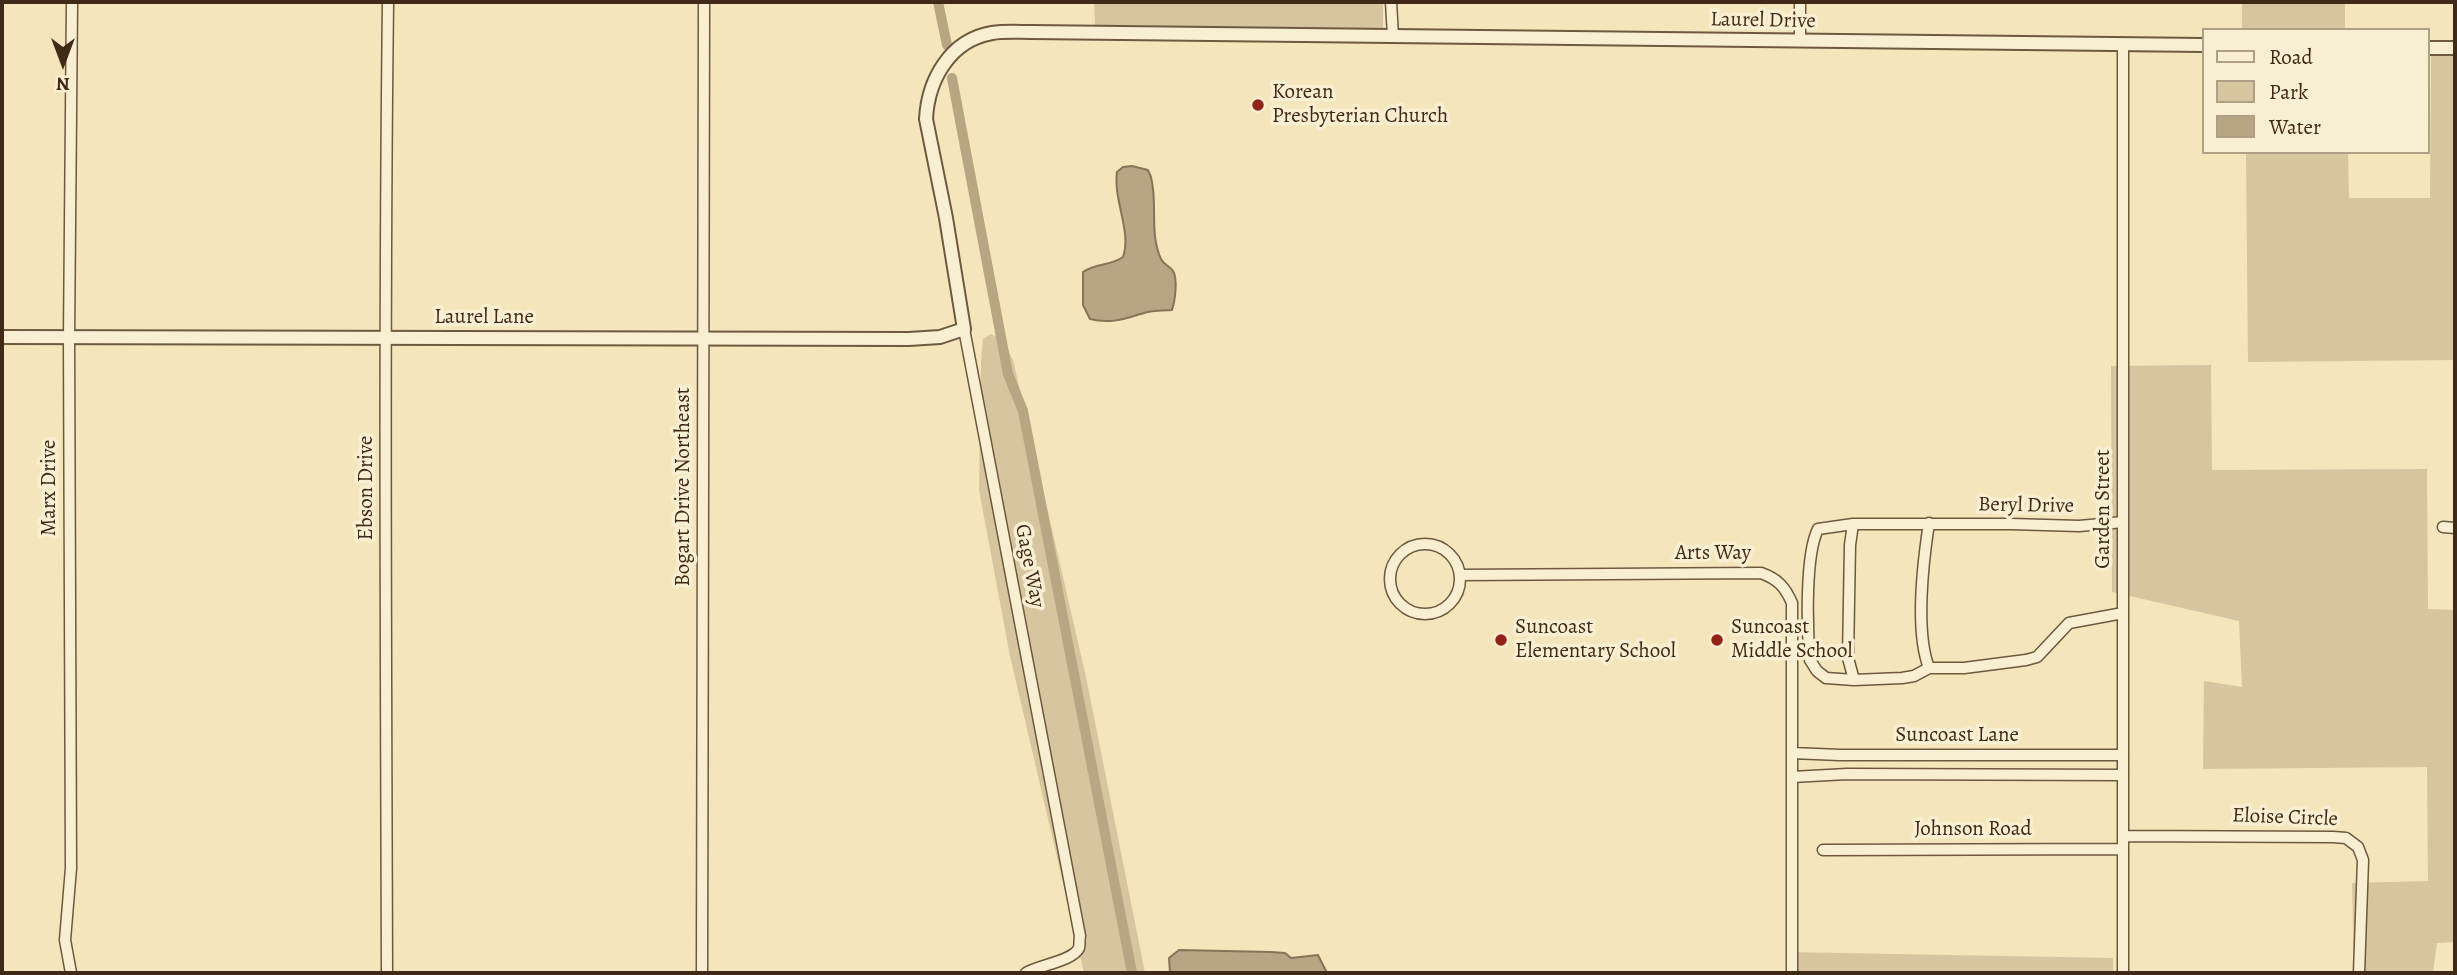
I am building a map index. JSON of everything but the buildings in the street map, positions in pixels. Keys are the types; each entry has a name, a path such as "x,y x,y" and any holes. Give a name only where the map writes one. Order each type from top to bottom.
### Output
{"street":[{"name":"Marx Drive","path":"71,973 65,940 71,868 69,337 72,2"},
{"name":"Ebson Drive","path":"387,973 384,337 388,2"},
{"name":"Bogart Drive Northeast","path":"702,973 704,2"},
{"path":"1391,2 1393,36"},
{"path":"1800,2 1800,41"},
{"name":"Laurel Drive","path":"928,132 927,108 938,73 945,61 964,44 990,33 2202,45"},
{"name":"Garden Street","path":"2123,44 2123,973"},
{"path":"2429,48 2455,48"},
{"name":"Gage Way","path":"928,132 1080,936 1079,948 1071,957 1026,973"},
{"name":"Laurel Lane","path":"2,337 925,339 964,329"},
{"name":"Beryl Drive","path":"2123,522 2078,526 1853,524 1818,529 1812,540 1810,660 1816,671 1826,678 1854,680 1902,678 1914,676 1929,668 1964,668 2026,660 2037,657 2069,623 2123,613"},
{"path":"1929,523 1925,546 1922,645 1929,668"},
{"path":"1853,524 1850,545 1848,658 1854,680"},
{"path":"2443,527 2455,528"},
{"path":"1415,545 1439,547 1457,564 1460,575 1460,586 1449,605 1429,614 1408,610 1393,593 1390,583 1396,560 1404,551 1415,545"},
{"name":"Arts Way","path":"1460,575 1761,573 1776,579 1787,591 1792,603 1792,973"},
{"name":"Suncoast Lane","path":"1792,752 1840,755 2123,755"},
{"name":"Suncoast Lane","path":"1792,776 2123,775"},
{"name":"Eloise Circle","path":"2123,836 2346,838 2358,847 2363,860 2359,973"},
{"name":"Johnson Road","path":"1823,850 2123,849"}],"green space":[{"path":"1094,2 1383,2 1383,30 1095,26"},
{"path":"2242,2 2345,2 2345,28 2242,28"},
{"path":"2431,54 2455,54 2455,360 2248,362 2246,154 2348,154 2349,198 2430,198"},
{"path":"991,334 1003,341 1013,360 1086,677 1145,973 1084,973 1010,656 979,490 981,362 983,339"},
{"path":"2211,365 2212,470 2427,469 2428,609 2455,610 2455,942 2437,943 2433,973 2354,973 2352,883 2428,881 2427,767 2203,769 2204,681 2242,687 2239,621 2112,592 2111,366"},
{"path":"1786,952 2113,958 2113,973 1786,973"}],"water":[{"path":"1123,167 1148,170 1151,177 1157,249 1162,261 1173,271 1175,279 1173,306 1172,310 1151,311 1113,321 1098,321 1090,319 1083,305 1083,272 1123,257 1125,237 1116,183 1117,172"},
{"path":"1179,950 1285,953 1291,958 1318,955 1327,973 1170,973 1169,958"}],"waterway":[{"path":"938,2 947,45"},
{"path":"952,78 1008,374 1023,411 1132,973"}],"place":[{"name":"Korean Presbyterian Church","path":"1258,105"},
{"name":"Suncoast Elementary School","path":"1501,640"},
{"name":"Suncoast Middle School","path":"1717,640"}]}
